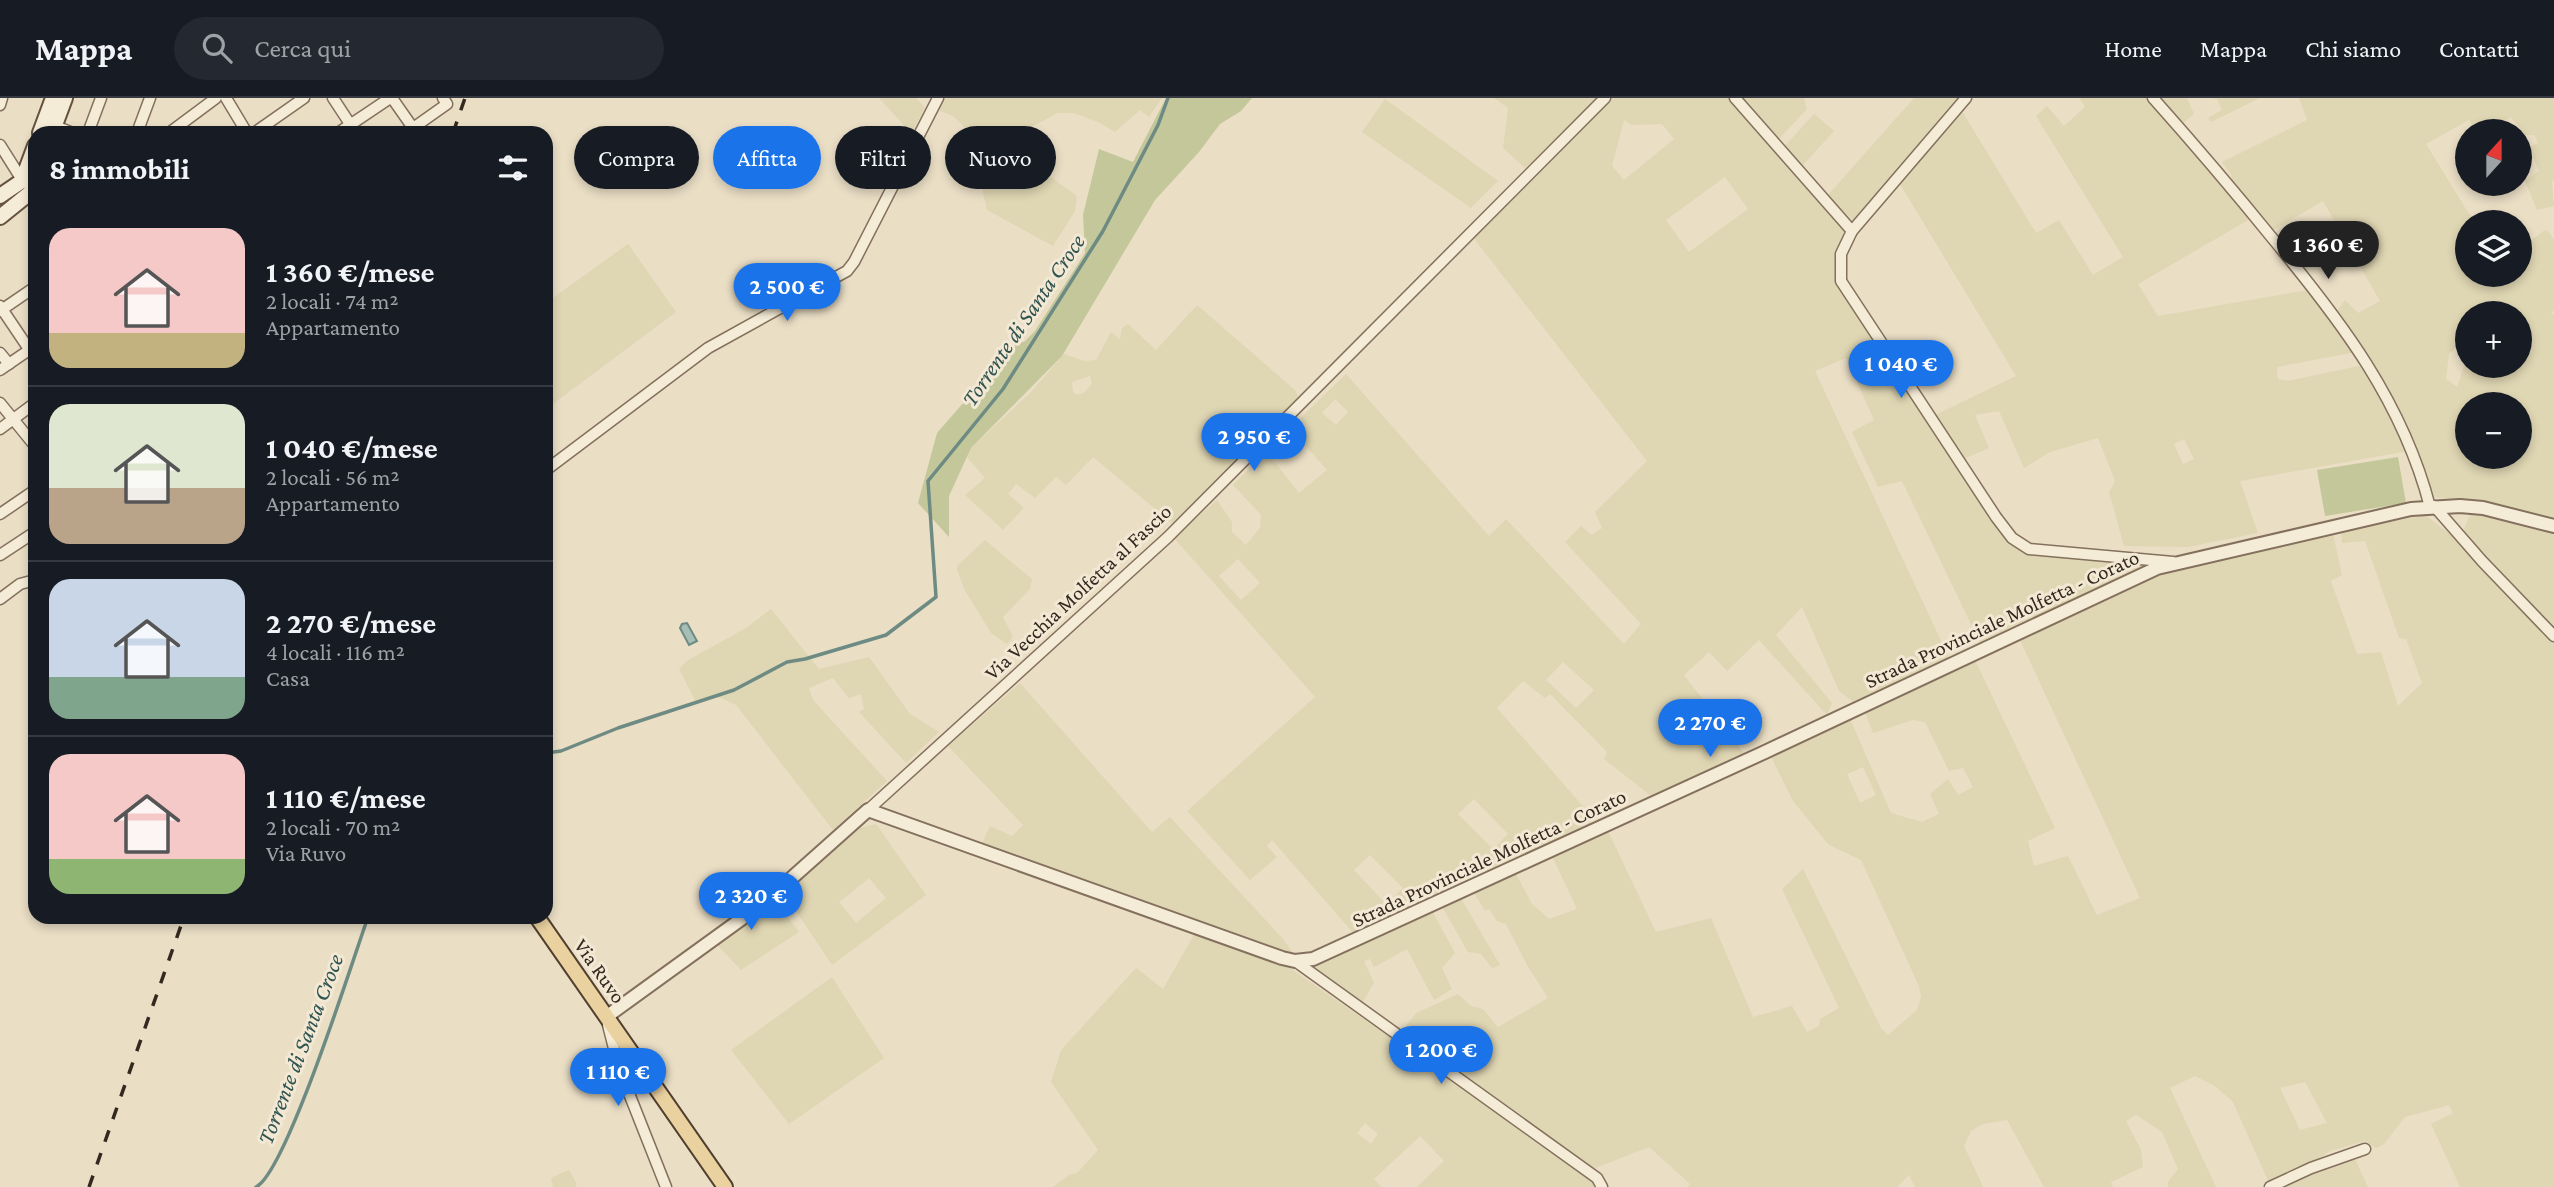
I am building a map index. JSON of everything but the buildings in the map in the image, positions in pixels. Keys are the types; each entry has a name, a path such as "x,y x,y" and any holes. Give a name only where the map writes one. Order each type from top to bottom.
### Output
{"main road":[{"path":"43,126 53,98"},
{"path":"55,126 65,98"},
{"path":"0,196 28,189"},
{"path":"0,218 28,191"},
{"name":"Via Ruvo","path":"542,924 725,1187"}],"street":[{"path":"0,105 2,98"},
{"path":"91,126 101,98"},
{"path":"140,126 150,98"},
{"path":"178,126 216,98"},
{"path":"226,98 243,126"},
{"path":"264,126 304,98"},
{"path":"333,98 351,126"},
{"path":"357,126 391,98 408,126"},
{"path":"553,465 708,348 847,271 938,98"},
{"name":"Via Vecchia Molfetta al Fascio","path":"868,810 1168,537 1605,98"},
{"path":"1734,98 1852,232"},
{"path":"1966,98 1852,232 1842,254 1841,281 2012,538 2029,549 2175,562"},
{"path":"2153,98 2215,168 2319,295 2366,360 2420,468 2432,507 2554,636"},
{"path":"415,126 445,101"},
{"path":"0,145 28,184"},
{"path":"28,292 1,309 28,344"},
{"path":"0,353 4,367 28,354"},
{"path":"0,403 28,437"},
{"path":"0,429 28,408"},
{"path":"0,514 28,495"},
{"name":"Strada Provinciale Molfetta - Corato","path":"1295,961 1313,959 1345,946 2157,568 2411,509 2483,508 2554,526"},
{"path":"0,555 28,537"},
{"path":"0,599 28,578"},
{"path":"16,587 28,583"},
{"path":"16,587 28,587"},
{"path":"666,1187 619,1068 606,1017 740,920 868,810 1295,961 1597,1178 1602,1187"},
{"path":"2270,1187 2311,1168 2365,1149"}],"shaded area":[{"path":"879,98 916,98 925,108 915,126 905,126"},
{"path":"942,98 1162,98 1149,117 1140,110 1115,132 1074,113 1058,113 1033,126 963,126 953,116 936,109"},
{"path":"1494,98 1596,98 1560,139 1525,168 1503,148 1508,108"},
{"path":"1611,98 1731,98 1845,228 1836,268 1843,289 2026,553 2143,560 2144,567 1980,643 1902,481 1878,487 1852,432 1874,420 1846,358 1815,371 1949,658 1853,702 1839,691 1802,607 1776,635 1832,703 1827,715 1759,640 1727,671 1709,652 1684,675 1744,753 1651,796 1604,759 1607,752 1550,694 1545,698 1523,681 1497,708 1588,812 1591,823 1355,935 1272,840 1267,846 1277,857 1250,880 1187,811 1315,697 1174,538 1217,500 1232,522 1232,532 1246,545 1260,528 1261,515 1233,485 1266,451 1299,493 1327,470 1290,428 1346,374 1489,536 1506,519 1624,644 1641,624 1565,542 1581,526 1592,535 1602,528 1595,512 1647,461 1472,236","holes":["1624,120 1632,125 1662,124 1674,139 1624,180 1612,166","1725,177 1748,209 1689,252 1666,220","1335,399 1348,412 1336,425 1322,413","1238,559 1260,583 1241,600 1219,576","1563,662 1594,690 1576,708 1546,680","1474,799 1508,834 1493,849 1458,814","1370,855 1403,888 1386,904 1354,870"]},
{"path":"1741,98 1804,98 1807,109 1778,140"},
{"path":"1914,98 1961,98 1957,103 2036,233 2059,220 2093,275 2123,257 2036,116 2047,106 2064,126 2085,107 2079,98 2147,98 2227,187 2232,176 2222,162 2307,120 2299,98 2554,98 2554,206 2537,210 2531,196 2532,176 2539,171 2532,154 2532,146 2538,143 2532,135 2532,119 2455,119 2455,128 2426,144 2455,191 2455,196 2458,196 2467,210 2455,210 2455,287 2532,287 2532,239 2545,230 2554,240 2554,311 2551,312 2554,316 2554,521 2432,497 2417,452 2371,362 2337,311 2345,300 2358,313 2380,301 2323,201 2270,232 2250,219 2138,284 2158,316 2308,290 2319,300 2356,352 2277,367 2278,379 2288,381 2363,365 2408,451 2240,481 2258,533 2188,547 2124,546 2109,492 2115,481 2098,438 2050,452 2024,468 1999,411 1975,415 1989,448 1963,459 1933,416 2016,376 1897,179 1857,224 1827,196","holes":["2184,439 2194,459 2183,464 2174,444"]},
{"path":"2159,98 2187,98 2194,114 2183,123"},
{"path":"2211,98 2260,98 2211,122 2208,118 2222,110 2217,99"},
{"path":"1385,99 1498,181 1471,208 1362,132"},
{"path":"1814,114 1834,131 1801,167 1784,147"},
{"path":"1056,181 1077,196 1075,211 1053,246 987,210 982,189 1056,189"},
{"path":"628,244 676,312 553,404 553,298"},
{"path":"1197,305 1295,390 1299,399 1173,524 1093,457 1066,485 1056,477 1035,498 1016,484 1008,494 1024,508 1003,530 965,495 985,478 967,457 971,448 1031,392 1064,354 1084,361 1096,360 1111,332 1120,339 1122,328 1128,324 1156,350","holes":["1090,376 1092,383 1085,392 1078,395 1073,392 1072,382"]},
{"path":"2471,512 2554,529 2554,630 2463,532"},
{"path":"2425,515 2458,540 2554,643 2554,1187 2460,1187 2431,1124 2453,1113 2449,1105 2405,1117 2384,1144 2376,1148 2365,1141 2330,1151 2304,1168 2269,1183 2233,1102 2215,1086 2195,1076 2170,1088 2216,1187 2168,1187 2168,1182 2178,1169 2162,1132 2136,1115 2126,1121 2141,1150 2143,1167 2111,1182 2113,1187 2044,1187 2007,1120 1983,1124 1971,1131 1964,1146 1983,1187 1915,1187 1909,1175 1897,1187 1688,1187 1690,1184 1649,1147 1593,1169 1399,1035 1416,1013 1458,994 1471,1006 1483,1009 1498,1027 1548,998 1506,924 1497,921 1489,909 1485,911 1472,890 1515,872 1532,904 1549,919 1577,909 1552,856 1606,827 1656,932 1711,918 1753,1017 1792,1006 1807,1032 1819,1026 1820,1019 1839,1008 1782,889 1803,869 1881,1028 1888,1035 1917,1010 1921,997 1919,986 1861,860 1829,845 1793,801 1769,753 1848,714 1891,813 1922,822 1939,814 1930,794 1948,779 1958,795 1973,787 1963,768 1949,771 1925,722 1913,720 1873,733 1865,712 1974,658 2055,828 2028,841 2034,866 2068,856 2097,915 2140,898 2020,640 2154,571 2208,556 2333,534 2342,575 2331,581 2357,654 2381,652 2398,706 2422,683 2406,639 2399,638 2365,541 2342,543 2341,532","holes":["1863,767 1876,795 1860,803 1847,774","2305,1082 2327,1123 2300,1130 2280,1088"]},
{"path":"985,540 1032,579 1030,589 1003,617 1013,637 1007,644 991,633 964,589 957,569"},
{"path":"771,609 819,669 869,657 910,714 939,732 906,763 859,712 864,709 861,694 849,698 833,678 809,688 813,700 887,781 833,830 736,705 716,696 695,700 679,669 688,660 746,628"},
{"path":"1020,683 1152,832 1170,817 1283,939 1295,956 1285,957 982,843 990,826 1012,836 1023,825 948,746"},
{"path":"876,824 926,895 832,965 784,893 856,829","holes":["869,878 886,898 856,923 839,902"]},
{"path":"1459,895 1500,965 1492,968 1481,954 1468,952 1441,905"},
{"path":"775,900 799,932 741,970 715,943"},
{"path":"1431,909 1455,953 1442,968 1452,989 1434,1000 1407,949 1374,967 1370,959 1364,961 1374,983 1360,1006 1304,968"},
{"path":"1195,933 1287,966 1563,1157 1602,1187 1417,1187 1444,1161 1420,1136 1374,1179 1381,1187 1053,1187 1069,1175 1077,1173 1098,1150 1051,1082 1061,1050 1136,968 1163,989","holes":["1365,1123 1378,1134 1371,1144 1357,1133"]},
{"path":"832,977 884,1058 789,1124 731,1050"},
{"path":"2352,1153 2368,1187 2274,1187"},
{"path":"569,1170 577,1184 575,1187 553,1187 551,1178"}],"green space":[{"path":"1166,98 1252,98 1241,111 1220,124 1199,152 1155,200 1062,356 971,448 949,496 949,537 918,503 937,433 1009,345 1024,342 1035,331 1085,253 1083,215 1099,149 1133,162"},
{"path":"2398,457 2406,503 2325,516 2317,470"}],"water":[{"path":"687,623 697,641 689,645 680,628"}],"waterway":[{"name":"Torrente di Santa Croce","path":"553,752 734,690 787,662 886,635 936,597 928,481 1003,389 1103,231 1158,125 1168,98"},
{"name":"Torrente di Santa Croce","path":"256,1187 269,1173 301,1106 366,924"}],"railway":[{"path":"455,126 465,98"},
{"path":"89,1187 182,924"}]}
